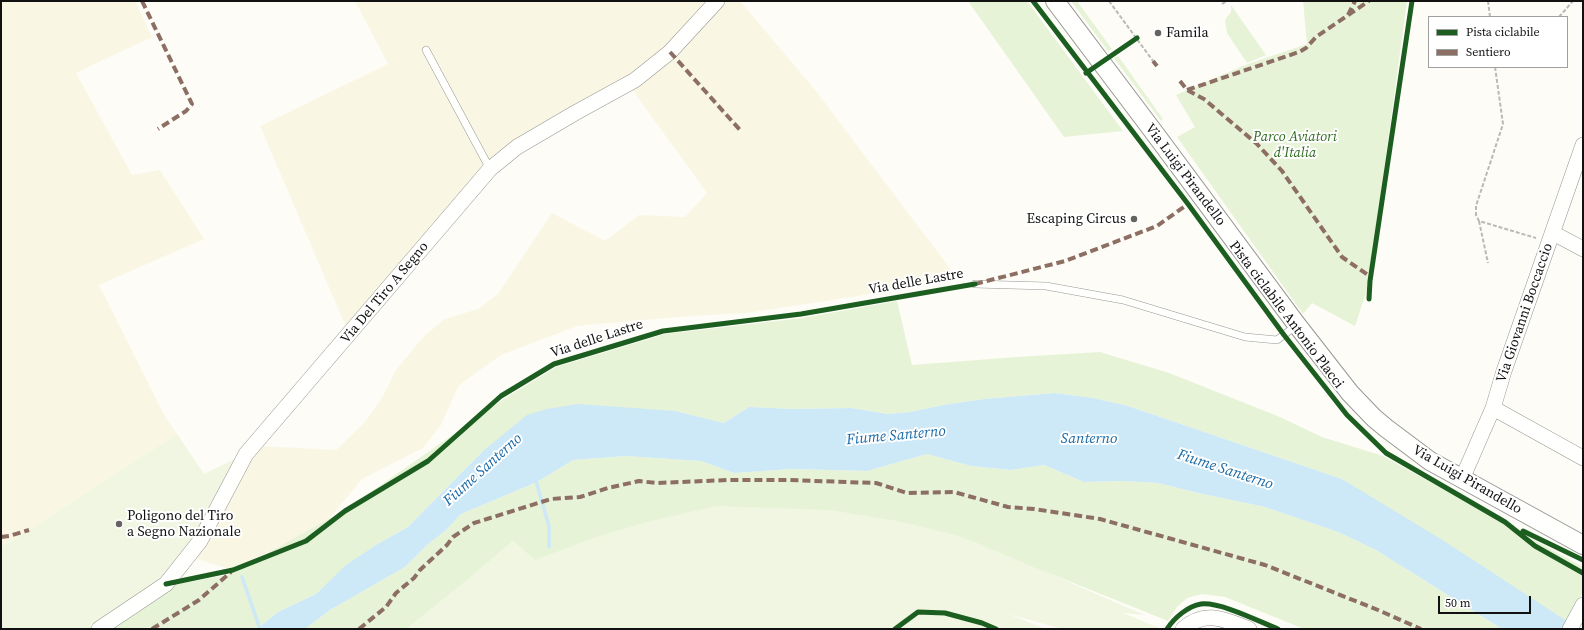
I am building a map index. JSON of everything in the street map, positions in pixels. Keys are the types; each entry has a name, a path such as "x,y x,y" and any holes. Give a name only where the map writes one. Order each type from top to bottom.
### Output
{"street":[{"name":"Via Del Tiro A Segno","path":"98,629 166,584 200,541 246,454 490,169 516,148 635,80 670,52 717,1"},
{"name":"Via Luigi Pirandello","path":"1055,1 1161,140 1296,325 1350,393 1386,428 1430,461 1583,545"},
{"name":"Via Giovanni Boccaccio","path":"1462,479 1493,408 1547,236 1583,145"},
{"path":"1547,236 1583,250"},
{"path":"1493,408 1583,457"},
{"path":"1570,629 1583,605"},
{"path":"1183,629 1197,620 1215,617 1249,629"}],"lane":[{"path":"426,50 490,169"},
{"name":"Via delle Lastre","path":"975,284 1046,286 1123,300 1245,337 1277,340 1296,325"}],"path":[{"path":"1109,1 1153,61"},
{"path":"1222,4 1227,1"},
{"path":"1488,1 1490,16"},
{"path":"1560,16 1573,1"},
{"path":"1130,43 1137,38"},
{"path":"1488,263 1479,221 1476,215 1476,206 1503,124 1495,68"},
{"path":"1479,221 1547,236"}],"shaded area":[{"path":"1,1 135,1 152,37 76,73 132,175 160,170 204,239 99,285 164,415 177,434 1,547"},
{"path":"355,1 740,1 816,91 955,275 864,295 747,313 677,317 577,326 501,355 459,385 441,425 423,448 362,479 325,524 233,570 180,554 195,534 241,456 261,446 336,450 365,422 383,396 396,370 424,336 445,319 478,309 498,294 552,213 605,241 639,215 685,217 707,193 623,77 546,121 486,161 427,233 346,327 260,126 388,64"}],"green space":[{"path":"968,1 1027,1 1123,131 1064,137"},
{"path":"1071,1 1077,1 1112,49 1108,51"},
{"name":"Parco Aviatori d'Italia","path":"1303,1 1407,1 1370,281 1355,326 1312,303 1303,314 1177,137 1195,127 1176,95 1245,65 1307,44"},
{"path":"1231,5 1266,55 1247,63 1227,33 1225,20 1231,12"},
{"path":"1118,56 1163,119 1161,121 1114,58"},
{"path":"897,301 912,365 1100,352 1169,373 1280,417 1322,437 1383,456 1583,567 1583,592 1567,622 1342,479 1128,406 1093,398 1055,393 984,399 910,412 888,414 851,408 793,409 749,407 724,423 675,411 483,451 408,527 376,545 347,565 316,594 278,612 257,629 86,629 172,585 228,575 345,510 504,399 556,367 665,334 802,318"},
{"path":"177,434 204,474 241,456 195,534 156,587 88,629 1,629 1,547"},
{"path":"927,454 971,466 1011,470 1044,465 1084,482 1123,481 1158,483 1265,507 1338,532 1376,550 1502,629 1304,629 1225,597 1202,594 1187,598 1177,607 1168,621 1041,570 1118,604 1122,613 1161,629 1067,599 492,629 305,629 330,610 405,567 428,544 445,531 461,514 537,482 573,460 626,456 701,461 734,473 792,469 867,471","holes":["513,541 534,560 475,574"]},
{"path":"716,506 830,510 897,521 952,534 975,542 1145,615 1123,613 1161,629 1063,629 1008,614 1046,629 406,629 513,541 535,560 599,536 651,521"}],"water":[{"name":"Santerno","path":"1055,393 1093,398 1128,406 1342,479 1444,541 1579,629 1502,629 1376,550 1338,532 1265,507 1158,483 1123,481 1084,482 1044,465 1011,470 971,466 927,454 867,471 792,469 734,473 701,461 626,456 573,460 537,482 461,514 445,531 428,544 405,567 330,610 305,629 257,629 278,612 316,594 346,565 376,545 408,527 483,451 527,415 547,409 578,404 675,411 724,423 749,407 793,409 851,408 888,414 910,412 984,399"}],"waterway":[{"path":"535,478 549,526 549,547"},
{"path":"242,577 260,629"}],"marked path":[{"path":"142,1 192,104 186,111 158,129"},
{"path":"1348,15 1355,1"},
{"path":"1187,90 1299,52 1306,48 1316,37 1369,1"},
{"path":"670,52 740,130"},
{"path":"1153,61 1157,66"},
{"path":"1180,81 1187,90 1204,99 1257,144 1282,171 1342,257 1371,277"},
{"path":"975,284 1065,261 1157,226 1188,204"},
{"path":"359,629 386,607 396,593 414,578 453,537 474,523 551,499 580,497 608,488 639,481 656,483 728,480 788,480 876,483 907,493 954,492 1008,507 1034,509 1100,519 1265,565 1378,610 1421,629"},
{"path":"1,537 29,530"},
{"path":"152,629 199,600 231,572"}],"cycle path":[{"name":"Pista ciclabile Antonio Placci","path":"1033,1 1188,204 1284,335 1347,415 1386,453 1505,522 1535,546 1583,573"},
{"path":"1369,299 1370,281 1412,1"},
{"path":"1086,73 1137,38"},
{"path":"166,584 233,570 306,541 345,511 428,461 501,396 554,364 663,331 801,314 975,284"},
{"path":"1523,531 1583,560"},
{"path":"1167,629 1182,613 1191,607 1201,604 1209,604 1229,609 1278,629"},
{"path":"895,629 918,612 945,613 982,623 996,629"}],"place":[{"name":"Famila","path":"1158,33"},
{"name":"Escaping Circus","path":"1134,219"},
{"name":"Poligono del Tiro a Segno Nazionale","path":"119,524"}],"water label":[{"name":"Fiume Santerno","path":"896,436"},
{"name":"Fiume Santerno","path":"483,470"},
{"name":"Fiume Santerno","path":"1225,470"}]}
